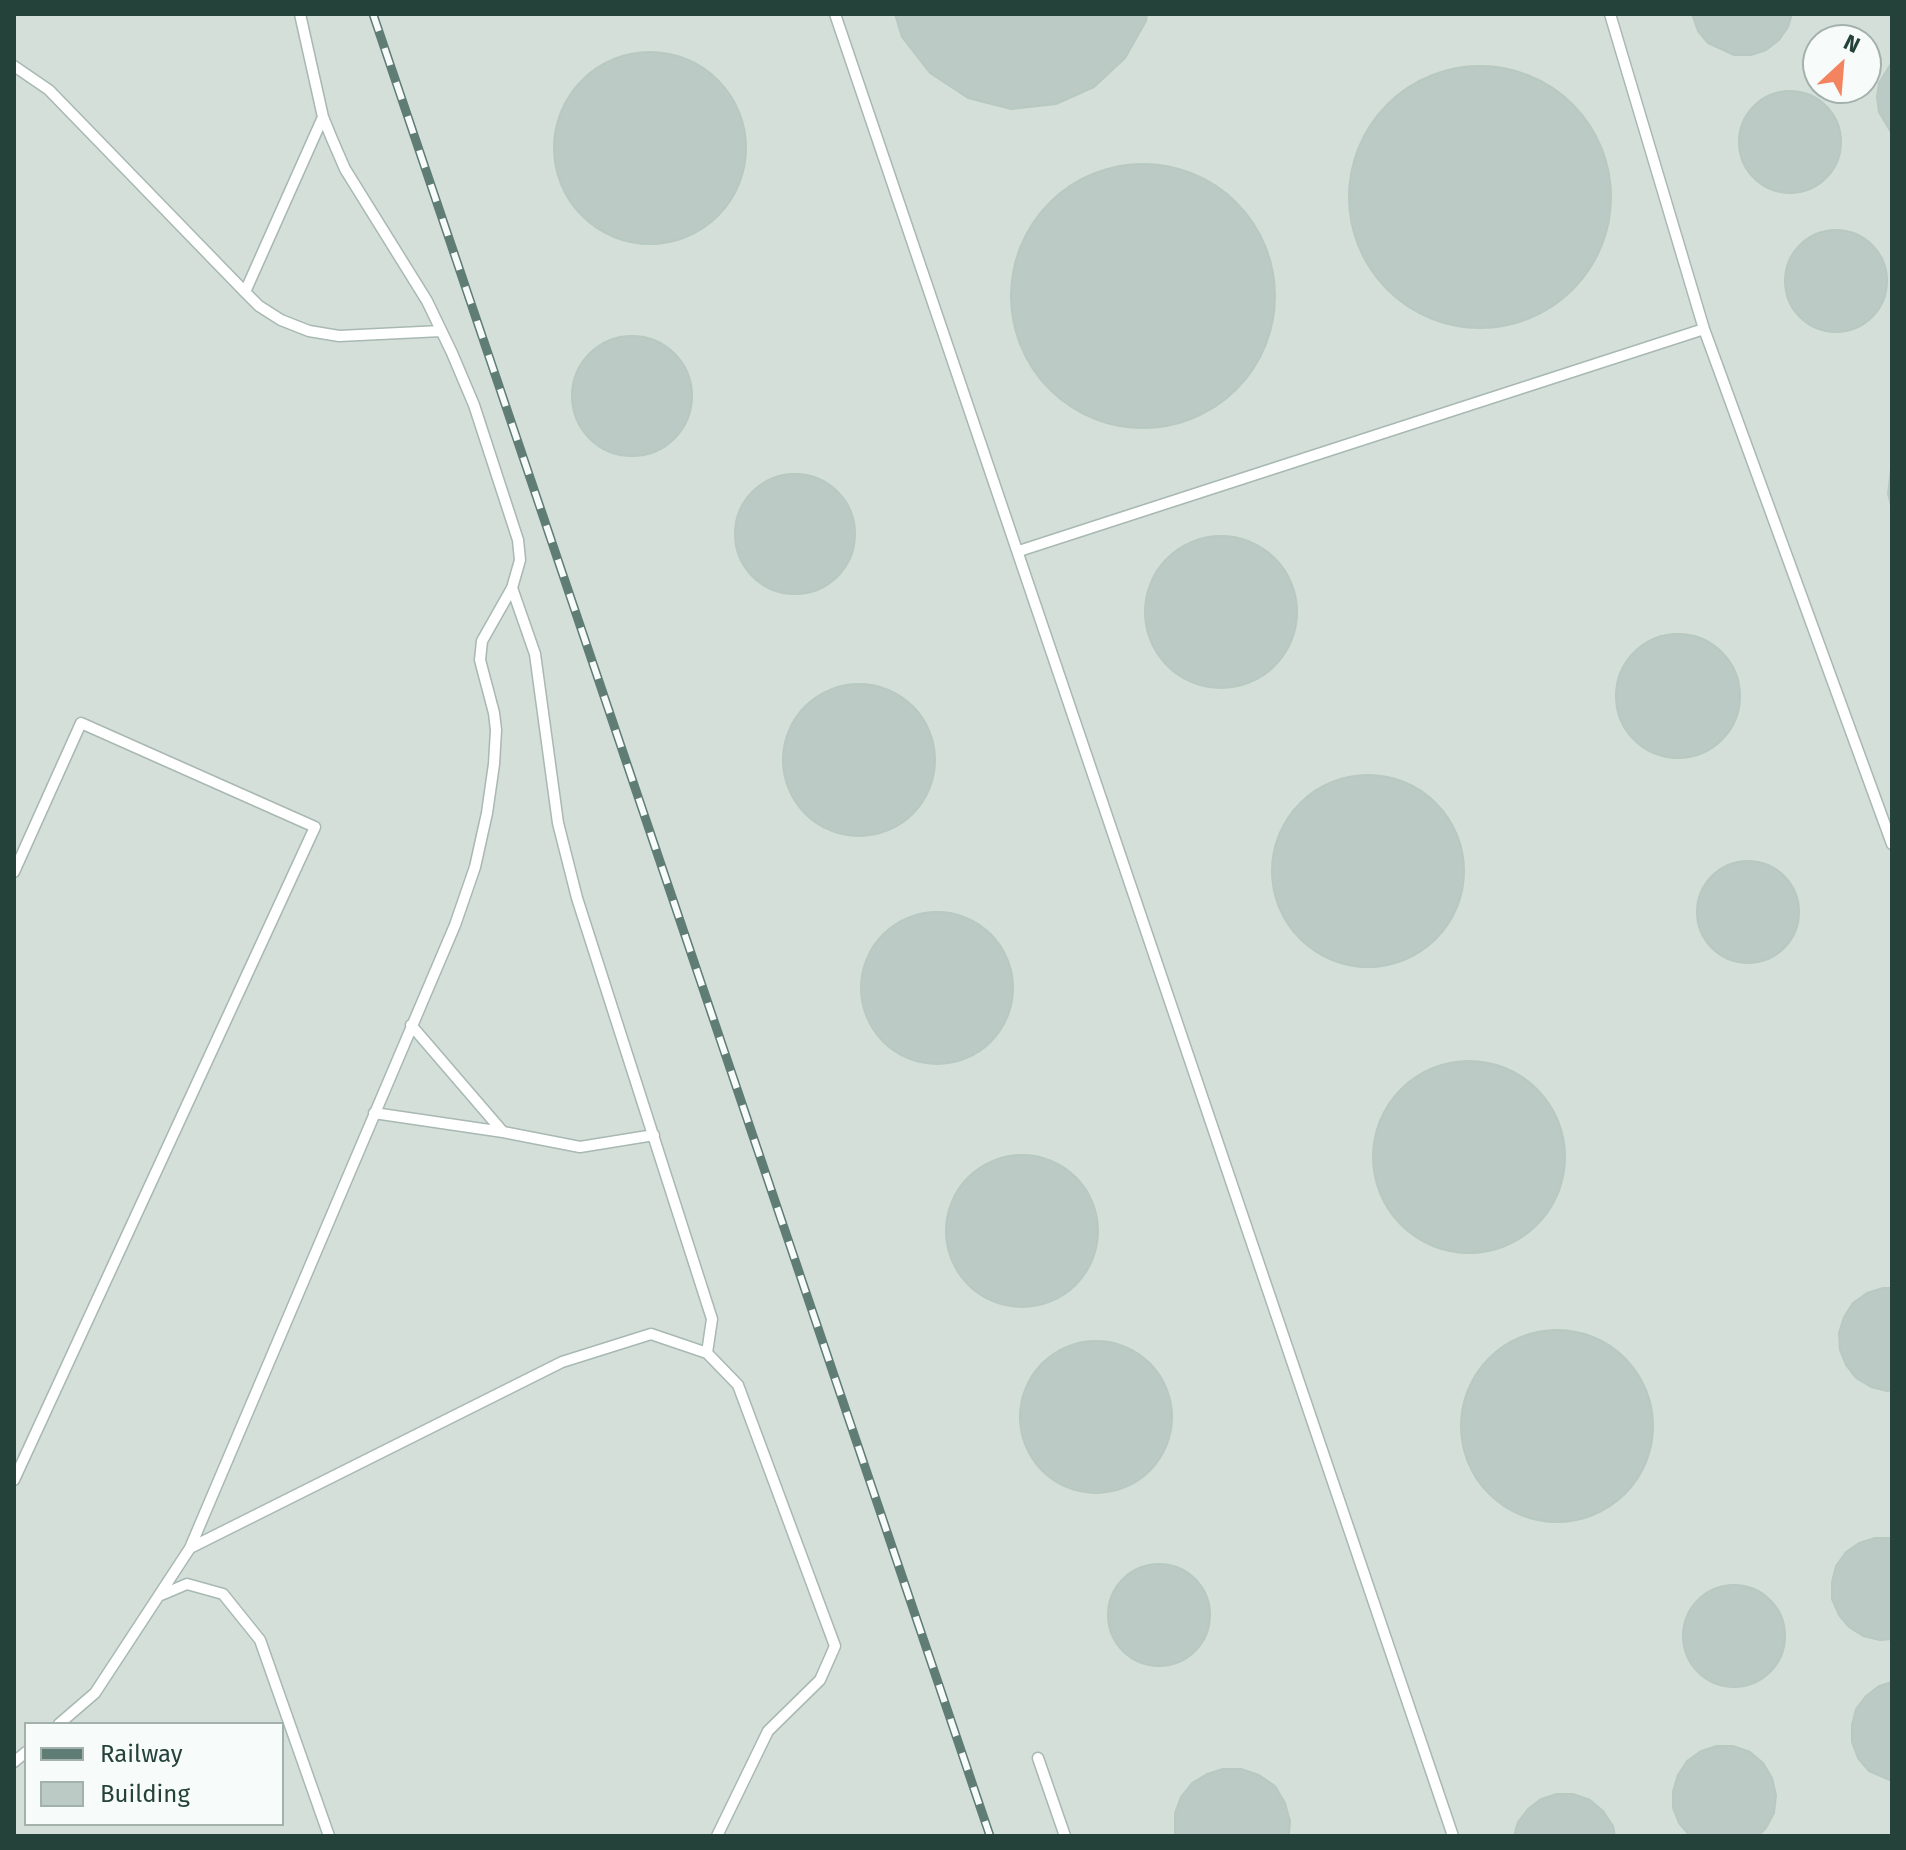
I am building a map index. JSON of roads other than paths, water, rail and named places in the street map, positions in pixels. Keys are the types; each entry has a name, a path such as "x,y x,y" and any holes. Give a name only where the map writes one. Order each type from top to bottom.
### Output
{"lane":[{"path":"61,1722 95,1693 190,1548 455,925 475,867 494,764 496,730 480,660 482,641 512,588 520,560 518,540 474,405 441,331 427,301 345,169 323,117 300,14"},
{"path":"835,14 1453,1836"},
{"path":"1610,14 1704,329 1892,844"},
{"path":"14,66 49,90 259,306 281,320 309,331 339,336 441,331"},
{"path":"245,292 323,117"},
{"path":"1019,551 1704,329"},
{"path":"512,588 535,654 558,823 577,898 712,1319 707,1353"},
{"path":"14,872 81,723 315,827 14,1480"},
{"path":"411,1025 503,1132"},
{"path":"374,1113 580,1147 654,1135"},
{"path":"190,1548 562,1362 651,1334 707,1353 738,1385 835,1646 820,1680 768,1731 717,1836"},
{"path":"159,1596 187,1584 223,1594 260,1640 329,1836"},
{"path":"1038,1758 1065,1836"}],"railway":[{"path":"373,14 990,1836"}]}
